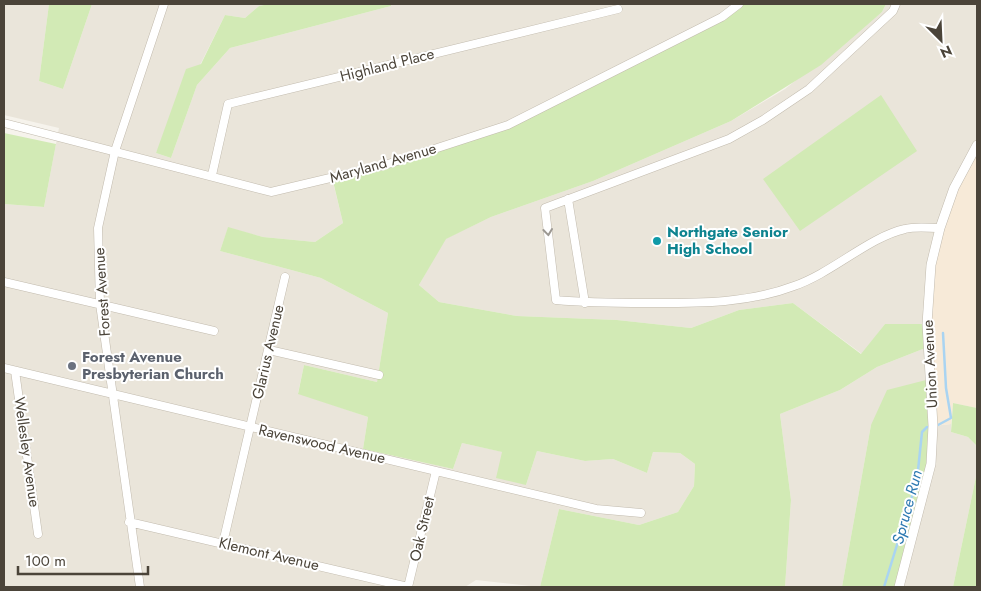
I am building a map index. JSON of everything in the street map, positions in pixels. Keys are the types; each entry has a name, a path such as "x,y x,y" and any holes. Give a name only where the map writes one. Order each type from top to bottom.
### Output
{"street":[{"name":"Forest Avenue","path":"140,587 129,522 100,304 98,228 115,151 164,4"},
{"name":"Maryland Avenue","path":"4,123 212,175 271,192 385,165 508,126 722,17 739,4"},
{"path":"896,4 893,11 809,89 763,120 729,139 545,208 556,300 585,303 699,303 750,298 801,283 824,273 888,235 905,229 940,228"},
{"name":"Highland Place","path":"212,175 228,104 618,9"},
{"name":"Union Avenue","path":"899,587 931,464 933,426 927,319 931,265 940,228 954,188 977,145"},
{"path":"568,200 585,303"},
{"name":"Glarius Avenue","path":"223,543 285,277"},
{"path":"4,282 214,331"},
{"path":"269,350 379,375"},
{"name":"Ravenswood Avenue","path":"4,368 596,509 641,513"},
{"name":"Wellesley Avenue","path":"15,371 38,534"},
{"name":"Oak Street","path":"408,587 436,471"},
{"name":"Klemont Avenue","path":"129,522 408,587"}],"shaded area":[{"path":"4,4 49,4 39,81 63,89 92,4 269,4 259,6 245,18 225,15 156,153 171,158 197,85 230,48 391,6 391,4 744,4 740,9 508,125 332,178 343,223 315,242 263,237 228,228 220,251 321,278 388,313 377,382 304,365 298,393 368,417 363,449 453,469 462,443 503,452 526,485 537,451 585,461 613,459 647,473 653,452 680,453 695,464 694,486 678,512 639,525 559,509 540,587 476,580 465,587 4,587 4,204 44,207 59,128 4,115"},
{"path":"886,4 977,4 977,145 927,324 885,324 862,354 793,303 739,310 691,328 617,320 517,316 439,302 419,285 445,239 491,217 593,181 731,121 785,89 882,12"},
{"path":"977,145 977,408 953,403 951,424 933,426 927,324 940,228"},
{"path":"928,347 930,379 871,425 842,587 785,587 791,500 780,414 840,390 877,367"},
{"path":"951,424 951,432 968,437 977,446 977,472 953,587 899,587 933,426"}],"green space":[{"path":"49,4 92,4 63,89 39,81"},
{"path":"269,4 391,4 391,6 230,48 197,85 171,158 156,153 186,69 201,64 225,15 245,18 259,6"},
{"path":"744,4 886,4 882,12 821,65 731,121 593,181 491,217 446,239 419,285 439,302 517,316 617,320 691,328 739,310 793,303 861,354 885,324 927,324 928,347 877,367 840,390 780,414 791,500 785,587 540,587 559,509 639,525 678,512 694,486 695,464 680,453 653,452 647,473 613,459 585,461 537,451 526,485 496,478 502,452 462,443 453,469 363,449 368,417 298,394 304,365 377,382 388,313 321,278 220,251 228,227 263,237 315,242 343,223 332,177 508,125 740,9"},
{"path":"881,95 917,151 800,231 763,179"},
{"path":"4,133 56,144 44,207 4,204"},
{"path":"930,379 931,464 899,587 842,587 871,425 887,390"},
{"path":"953,403 977,408 977,446 968,437 951,432"},
{"path":"977,472 977,587 953,587"}],"waterway":[{"name":"Spruce Run","path":"938,425 951,418 946,388 943,333"},
{"name":"Spruce Run","path":"884,587 917,480 922,432 927,427"}],"place":[{"name":"Northgate Senior High School","path":"657,241"},
{"name":"Forest Avenue Presbyterian Church","path":"72,366"}]}
